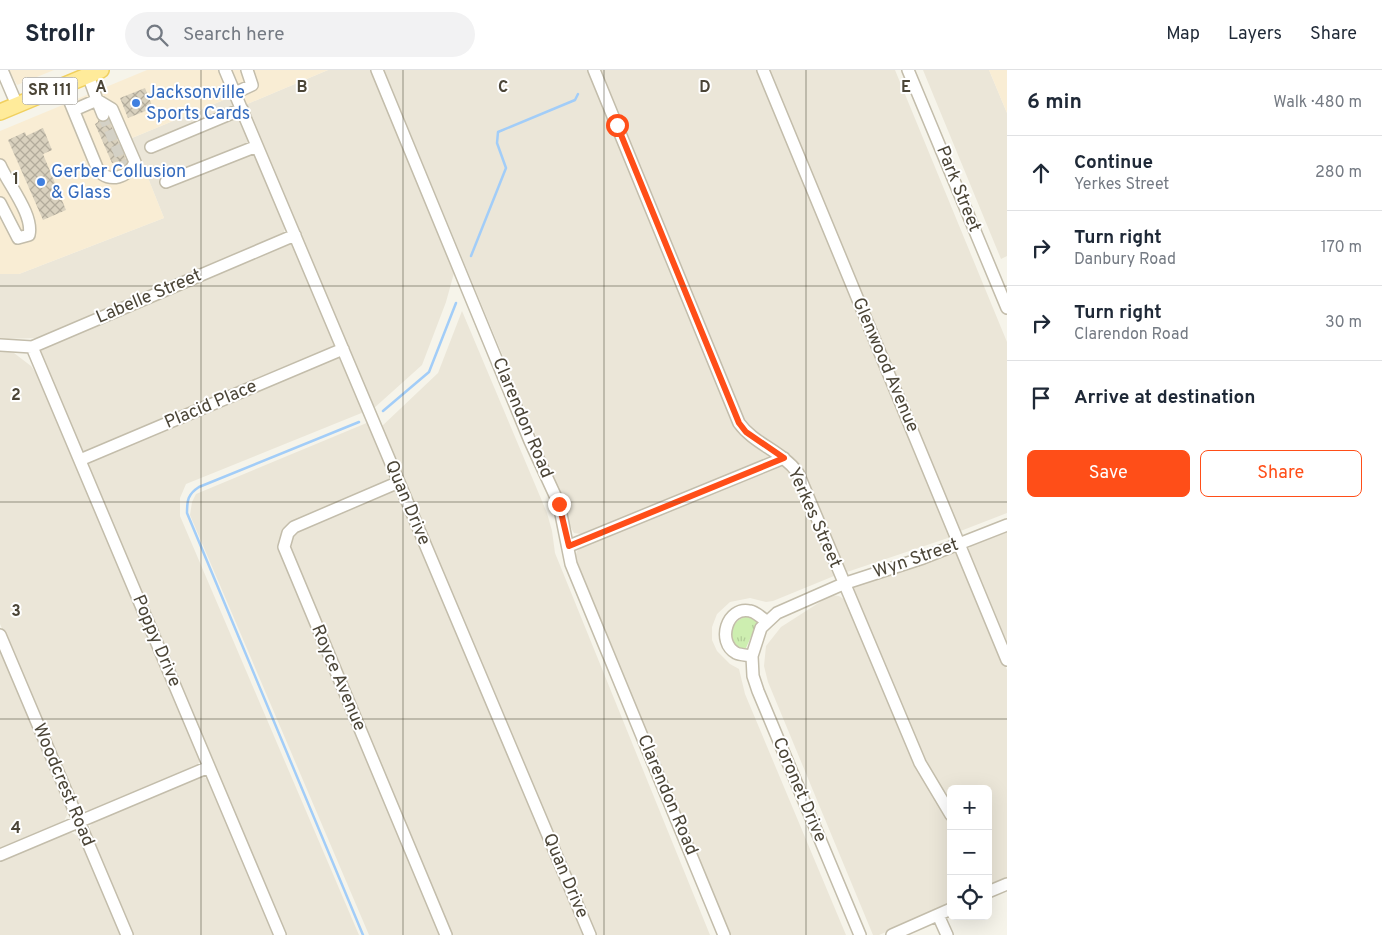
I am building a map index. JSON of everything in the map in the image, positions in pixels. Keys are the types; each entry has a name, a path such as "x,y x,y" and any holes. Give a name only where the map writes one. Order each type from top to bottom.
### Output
{"main road":[{"name":"SR 111","path":"0,112 94,73"}],"street":[{"path":"2,70 17,105"},
{"name":"Quan Drive","path":"225,70 590,935"},
{"path":"235,94 252,85 247,70"},
{"name":"Clarendon Road","path":"377,70 527,432 559,504 569,546 571,564 724,935"},
{"name":"Yerkes Street","path":"594,70 739,423 746,432 784,458 798,473 843,584 920,763 947,808"},
{"name":"Glenwood Avenue","path":"762,70 1007,660"},
{"name":"Park Street","path":"908,70 1007,307"},
{"path":"94,73 97,100 103,115"},
{"path":"63,86 103,176 110,179 126,170 135,162 112,109 97,100"},
{"path":"74,110 97,100"},
{"path":"151,147 242,109"},
{"path":"166,182 257,146"},
{"path":"0,165 31,227 29,235 18,238 0,203"},
{"name":"Labelle Street","path":"0,345 32,347 295,235"},
{"name":"Poppy Drive","path":"32,347 280,935"},
{"name":"Placid Place","path":"80,460 343,349"},
{"path":"569,546 784,458"},
{"name":"Royce Avenue","path":"399,482 294,527 288,533 284,547 446,935"},
{"name":"Wyn Street","path":"766,621 791,606 843,584 959,545 1007,525"},
{"path":"752,656 737,654 729,646 725,636 726,625 733,615 744,610 752,611 766,621"},
{"name":"Coronet Drive","path":"766,621 755,642 752,656 753,676 860,935"},
{"name":"Woodcrest Road","path":"0,635 127,935"},
{"path":"0,855 209,767"},
{"path":"992,890 1007,884"},
{"path":"892,935 947,911"},
{"path":"938,915 947,935"}],"shaded area":[{"path":"9,70 54,70 17,85"},
{"path":"147,70 219,70 231,97 132,138 164,218 19,274 0,274 0,131"},
{"path":"230,70 328,70 245,105"},
{"path":"328,70 371,70 454,273 446,302 422,365 373,409 245,105"},
{"path":"384,70 589,70 740,433 774,456 581,534 574,533 570,526 562,498"},
{"path":"599,70 758,70 951,537 844,573 799,466 786,453 755,433 743,419"},
{"path":"767,70 895,70 1007,342 1007,513 958,532"},
{"path":"923,70 989,70 1007,113 1007,256 1001,259"},
{"path":"989,70 1007,70 1007,113"},
{"path":"231,97 286,225 283,235 41,338 0,339 0,274 19,274 164,218 132,138"},
{"path":"290,244 295,246 334,340 335,346 331,350 85,452 80,448 40,354 43,346"},
{"path":"462,311 547,513 555,553 710,935 595,935 381,427 438,373"},
{"path":"0,349 14,353 31,366 43,384 201,757 197,767 94,812 79,808 74,798 0,624"},
{"path":"339,358 364,412 186,484 180,498 180,516 359,935 286,935 89,464 92,460 332,359"},
{"path":"369,422 390,474 389,480 289,524 281,537 280,552 442,935 369,935 190,515 192,502 196,494"},
{"path":"781,465 793,474 834,576 773,601 766,602 750,598 730,602 717,614 712,627 712,640 717,651 730,664 739,669 745,694 846,935 730,935 575,557 577,551 582,547 772,467"},
{"path":"394,491 399,493 586,935 451,935 289,545 295,532"},
{"path":"1007,529 1007,651 966,553 972,544"},
{"path":"956,551 1007,670 1007,879 995,885 992,883 992,785 947,785 947,801 927,769 851,588 854,585"},
{"path":"831,595 839,596 845,600 908,751 947,817 947,906 879,935 873,935 768,682 764,666 766,646 781,627"},
{"path":"0,645 68,805 68,813 62,825 0,850"},
{"path":"200,775 210,780 276,935 132,935 89,834 90,826 95,820"},
{"path":"71,832 82,839 123,935 0,935 0,860 63,833"}],"green space":[{"path":"747,616 754,617 758,621 746,648 740,649 732,640 732,630 733,626 741,618"}],"building":[{"name":"Jacksonville Sports Cards","path":"145,88 153,108 128,118 120,98"},
{"path":"98,120 102,122 109,120 127,162 122,167 119,161 112,163 95,124"},
{"name":"Gerber Collusion & Glass","path":"43,128 52,150 43,154 66,210 43,220 8,140 25,132 26,136"}],"waterway":[{"path":"471,256 506,168 497,143 498,132 575,100 578,94"},
{"path":"383,411 429,372 456,303"},
{"path":"359,422 199,487 192,492 189,498 187,513 363,935"}],"tunnel":[{"path":"103,115 125,167"}],"place":[{"name":"Jacksonville Sports Cards","path":"136,103"},
{"name":"Gerber Collusion & Glass","path":"41,182"}],"route":[{"path":"559,504 569,546 784,458 746,432 739,423 617,125"}]}
